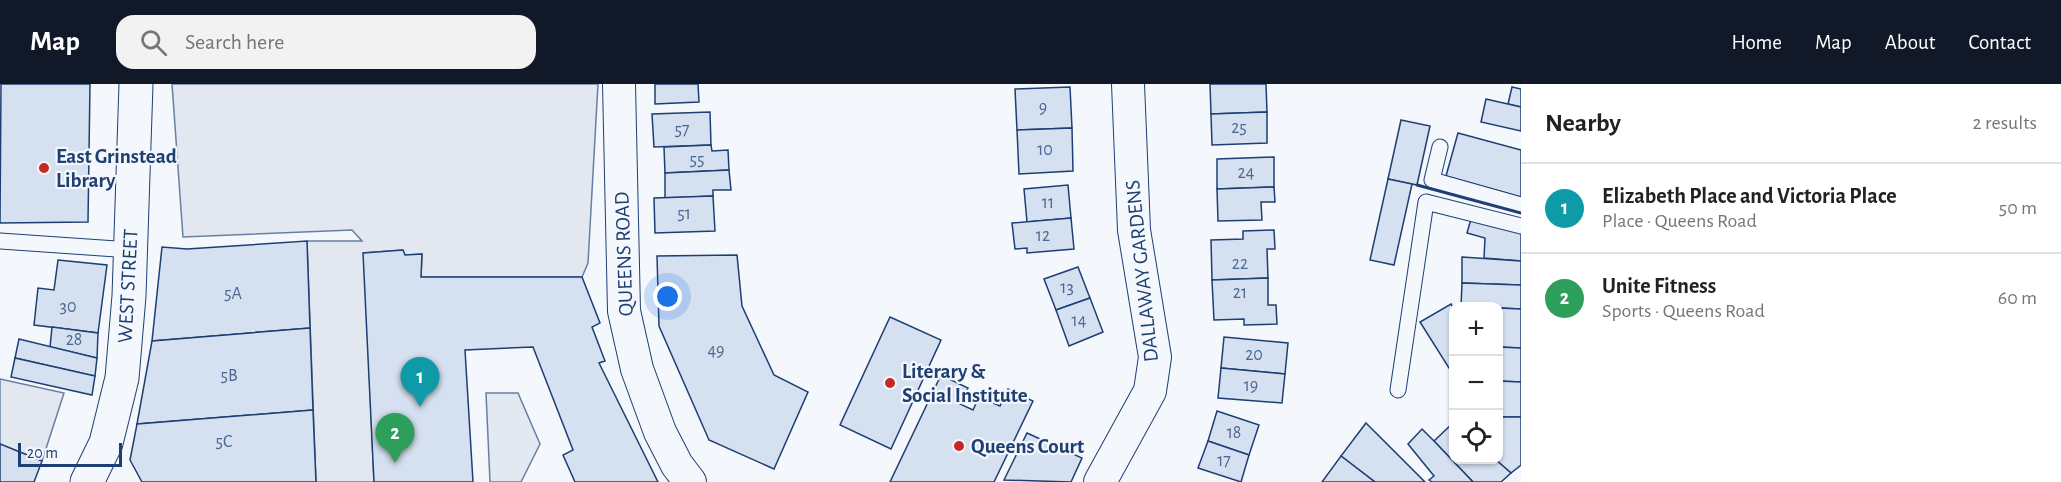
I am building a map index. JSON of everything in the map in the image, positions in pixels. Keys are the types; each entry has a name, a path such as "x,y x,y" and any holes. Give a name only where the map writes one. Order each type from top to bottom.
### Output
{"street":[{"name":"WEST STREET","path":"87,482 106,443 122,378 131,250 136,84"},
{"name":"QUEENS ROAD","path":"619,84 624,311 637,369 660,432 677,465 690,482"},
{"name":"DALLAWAY GARDENS","path":"1100,482 1150,391 1155,357 1134,230 1128,84"}],"lane":[{"path":"1440,147 1432,180 1521,205"},
{"path":"1398,390 1426,202 1521,226"},
{"path":"0,241 131,250"}],"shaded area":[{"path":"172,84 598,84 588,263 582,277 421,277 422,254 405,255 402,250 364,253 374,482 316,482 307,241 362,241 352,230 183,237"},
{"path":"0,379 64,393 42,461 0,444"},
{"path":"486,393 518,393 540,444 521,482 490,482"}],"building":[{"name":"East Grinstead Library","path":"1,84 90,84 88,222 0,223"},
{"path":"655,84 698,84 699,102 655,104"},
{"path":"1210,84 1266,84 1267,112 1211,114"},
{"path":"1070,87 1072,128 1017,130 1015,89"},
{"path":"1512,87 1521,89 1521,107 1508,104"},
{"path":"1486,99 1521,107 1521,131 1481,122"},
{"path":"710,112 711,145 654,147 652,114"},
{"path":"1267,112 1267,143 1212,145 1211,114"},
{"path":"1401,120 1430,126 1417,185 1388,179"},
{"path":"1072,128 1073,171 1019,174 1017,130"},
{"path":"1458,133 1521,150 1521,197 1446,176"},
{"path":"711,145 712,151 728,150 729,170 665,173 664,147"},
{"path":"1274,157 1274,187 1217,189 1217,159"},
{"path":"729,170 731,190 713,190 713,196 665,198 665,173"},
{"path":"1388,179 1412,184 1394,265 1370,260"},
{"path":"1068,185 1071,218 1027,222 1024,189"},
{"path":"1274,187 1275,202 1261,202 1262,220 1218,221 1217,189"},
{"path":"713,196 715,231 655,233 654,198"},
{"path":"1071,218 1074,249 1027,253 1027,248 1015,249 1012,223"},
{"path":"1471,219 1521,233 1521,261 1484,258 1485,238 1467,233"},
{"path":"1274,230 1275,249 1267,249 1268,278 1212,280 1211,240 1243,239 1243,231"},
{"path":"307,241 310,328 152,341 162,247 187,249"},
{"path":"403,250 405,255 422,254 421,277 582,277 600,323 592,327 605,361 599,363 658,482 575,482 563,455 573,450 533,347 465,350 473,482 374,482 363,253"},
{"path":"737,255 742,306 774,375 808,392 774,469 709,440 659,326 657,256"},
{"path":"1462,257 1521,261 1521,285 1462,283"},
{"path":"58,260 107,265 98,333 34,325 38,288 54,290"},
{"path":"1078,267 1090,298 1056,310 1044,279"},
{"path":"1268,278 1268,305 1276,305 1277,324 1244,325 1244,319 1214,320 1212,280"},
{"path":"1462,283 1521,285 1521,309 1503,308 1503,302 1461,302"},
{"path":"1090,298 1103,332 1069,346 1056,310"},
{"path":"1449,305 1449,368 1420,322"},
{"path":"1503,308 1521,309 1521,348 1503,347"},
{"name":"Literary & Social Institute","path":"890,317 941,340 891,449 840,425"},
{"path":"52,327 98,333 97,358 50,347"},
{"path":"310,328 313,410 137,424 152,341"},
{"path":"1224,337 1288,343 1285,374 1221,368"},
{"path":"19,339 97,358 95,376 15,358"},
{"path":"1503,347 1521,348 1521,382 1503,381"},
{"path":"15,358 95,376 92,395 11,377"},
{"path":"1221,368 1285,374 1282,403 1218,398"},
{"name":"Queens Court","path":"941,375 968,388 960,404 973,410 979,397 1000,406 1008,389 1033,401 994,482 890,482"},
{"path":"1503,381 1521,382 1521,417 1503,417"},
{"path":"313,410 316,482 142,482 130,460 137,424"},
{"path":"1217,411 1259,425 1249,455 1208,441"},
{"path":"1503,417 1521,417 1521,465 1511,473 1501,464 1503,464"},
{"path":"1366,423 1425,482 1375,482 1341,456"},
{"path":"1449,427 1449,457 1434,441"},
{"path":"1422,429 1449,457 1449,464 1456,464 1473,482 1432,482 1429,480 1434,476 1408,444"},
{"path":"1027,433 1082,458 1071,482 1004,480"},
{"path":"1208,441 1249,455 1241,482 1198,468"},
{"path":"0,444 42,461 34,482 0,482"},
{"path":"1341,456 1375,482 1322,482"},
{"path":"1456,464 1501,464 1511,473 1501,482 1473,482"}],"wall":[{"path":"1417,185 1521,213"}],"place":[{"name":"East Grinstead Library","path":"44,168"},
{"name":"Literary & Social Institute","path":"890,383"},
{"name":"Elizabeth Place and Victoria Place","path":"420,407"},
{"name":"Queens Court","path":"959,446"},
{"name":"Unite Fitness","path":"395,463"}]}
